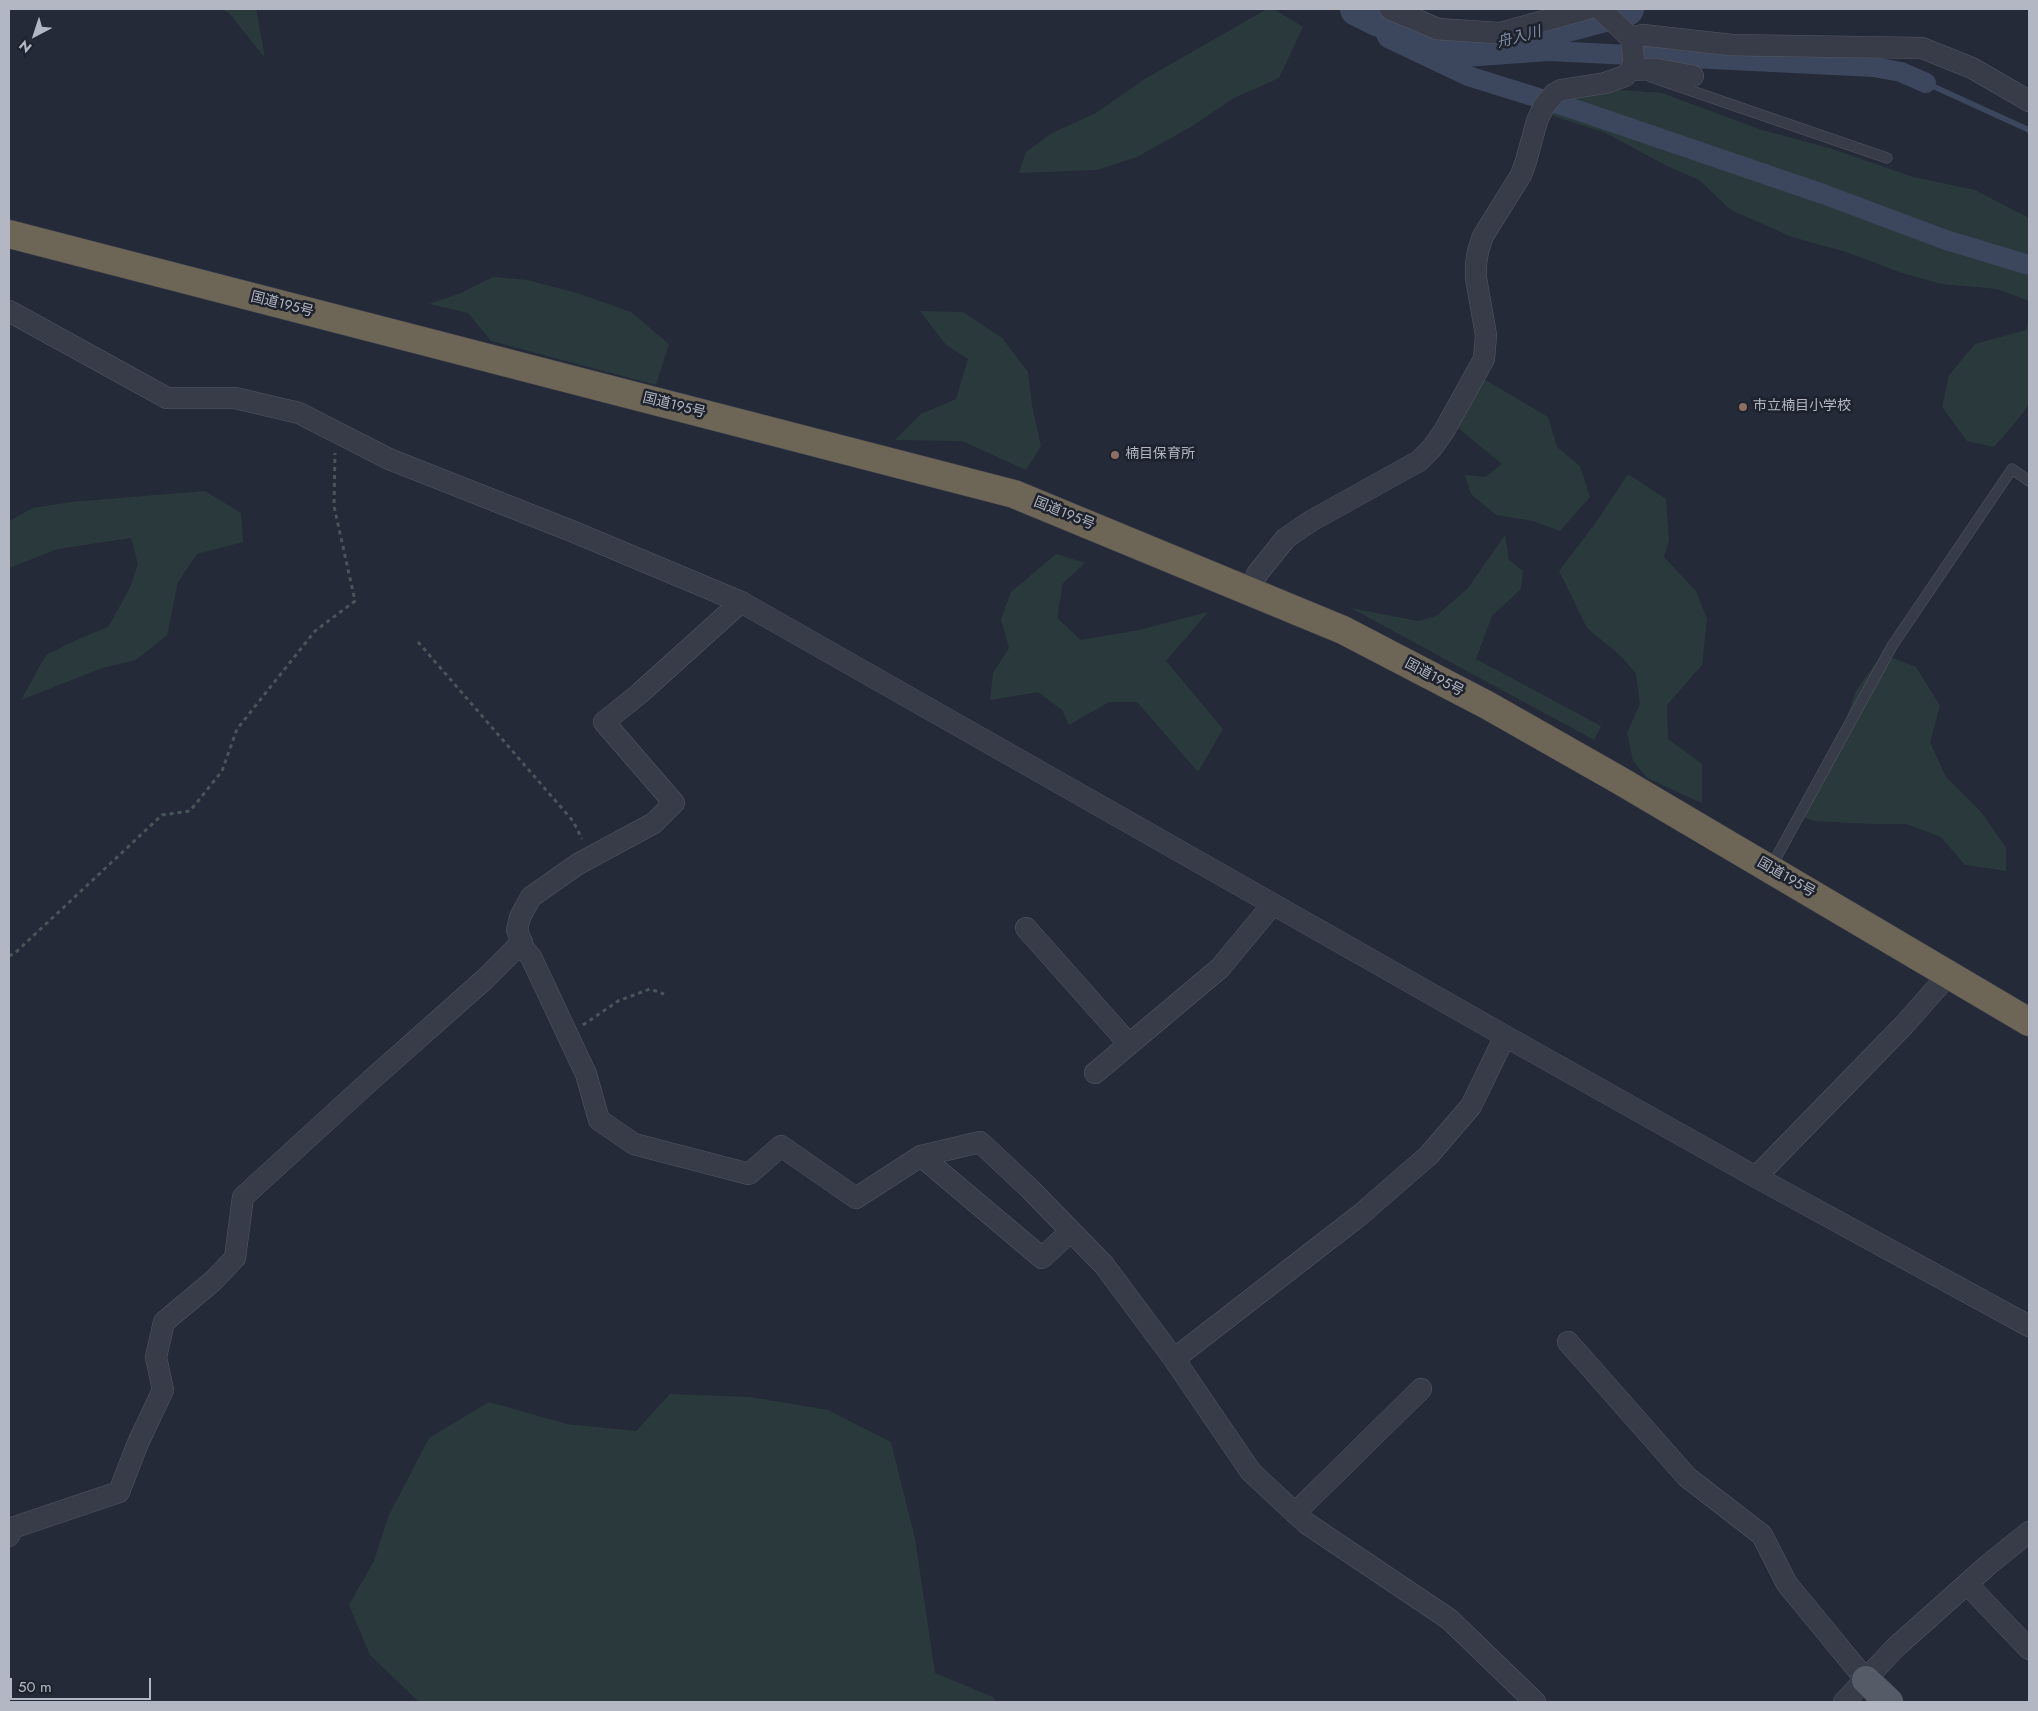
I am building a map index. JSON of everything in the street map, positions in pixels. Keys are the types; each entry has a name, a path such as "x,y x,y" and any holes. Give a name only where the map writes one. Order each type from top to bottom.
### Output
{"highway":[{"name":"国道195号","path":"9,234 1014,494 1343,630 1479,701 1770,868 2029,1022"}],"main road":[{"path":"1866,1680 1889,1702"}],"street":[{"path":"1390,9 1438,29 1500,33 1599,12 1632,53 1655,69 1693,76"},
{"path":"1251,592 1258,574 1286,538 1310,521 1419,461 1432,448 1444,431 1484,359 1486,335 1476,278 1478,251 1486,230 1521,175 1537,121 1549,100 1561,90 1626,76 1632,53 1643,35 1732,45 1922,48 1972,68 2029,101"},
{"path":"9,311 167,398 234,398 299,413 389,459 574,532 741,602 1505,1036 1756,1177 2029,1326"},
{"path":"741,602 639,694 604,722 674,803 654,823 591,857 531,897 520,917 517,930 524,948 531,957 586,1074 599,1120 634,1144 749,1174 781,1146 856,1198 922,1156 980,1142 1029,1188 1104,1266 1174,1359 1251,1472 1306,1523 1449,1619 1535,1702"},
{"path":"1095,1073 1220,968 1273,904"},
{"path":"1026,928 1130,1044"},
{"path":"9,1536 12,1528 119,1492 138,1442 162,1390 156,1357 164,1322 213,1282 235,1258 244,1198 371,1080 485,979 522,942"},
{"path":"1756,1177 1904,1025 1949,974"},
{"path":"1174,1359 1360,1215 1429,1155 1471,1106 1505,1036"},
{"path":"922,1156 1042,1258 1071,1231"},
{"path":"1568,1342 1687,1477 1762,1535 1787,1584 1866,1680"},
{"path":"1296,1514 1421,1389"},
{"path":"1844,1702 1896,1647 1968,1585 1988,1565 2029,1532"},
{"path":"1968,1585 2029,1650"}],"lane":[{"path":"1632,53 1887,158"},
{"path":"1770,868 1892,646 2012,468 2029,481"}],"path":[{"path":"9,956 15,953 162,815 190,812 222,771 238,729 315,630 355,601 334,506 336,432"},
{"path":"418,642 573,821 591,857"},
{"path":"568,1035 618,1001 650,989 664,994"}],"shaded area":[{"path":"222,9 256,9 265,58 229,13"},
{"path":"1267,9 1274,9 1303,27 1279,78 1232,99 1194,125 1137,157 1097,170 1019,173 1026,152 1052,133 1096,113 1143,80"},
{"path":"1621,90 1662,93 1759,129 1832,149 1913,177 1975,190 2029,218 2029,301 1997,289 1941,284 1899,272 1846,252 1792,237 1731,210 1699,180 1665,165 1606,133 1551,115 1569,93"},
{"path":"493,277 527,280 577,293 631,312 669,344 656,385 491,341 468,313 429,304 461,293"},
{"path":"920,311 963,312 1002,338 1028,372 1032,405 1041,446 1026,470 962,441 895,440 921,414 956,399 968,359 946,345"},
{"path":"2029,317 2029,404 1994,447 1967,441 1942,407 1949,375 1975,344 2026,330"},
{"path":"1482,378 1548,417 1557,447 1580,466 1590,497 1560,531 1533,521 1496,515 1471,494 1465,475 1485,477 1502,464 1452,423"},
{"path":"1628,474 1666,499 1669,540 1664,557 1696,591 1707,619 1702,665 1667,705 1668,739 1702,764 1702,803 1647,778 1633,761 1627,733 1640,704 1636,674 1622,657 1587,628 1559,571 1594,525"},
{"path":"205,491 241,513 243,542 197,554 178,582 167,635 136,660 102,668 21,700 46,655 108,627 129,590 138,564 131,538 58,549 9,568 9,521 33,508 71,502"},
{"path":"1505,535 1509,560 1523,571 1521,589 1492,616 1476,659 1601,726 1594,740 1351,608 1418,621 1436,616 1468,588"},
{"path":"1056,554 1085,563 1063,583 1057,618 1081,640 1139,630 1208,612 1166,661 1223,729 1198,772 1137,702 1109,702 1069,725 1062,710 1038,692 990,700 993,673 1009,648 1001,619 1011,592"},
{"path":"1882,654 1916,667 1940,706 1930,742 1946,777 1982,813 2006,848 2006,871 1965,865 1941,837 1906,824 1815,821 1797,815 1842,731 1856,691"},
{"path":"670,1394 750,1397 828,1410 891,1442 915,1538 935,1673 993,1697 996,1702 419,1702 370,1655 349,1605 374,1561 388,1517 429,1438 489,1402 567,1424 636,1431"}],"waterway":[{"name":"舟入川","path":"1357,9 1379,20 1396,17 1445,39 1484,47 1627,9"},
{"path":"1379,20 1388,38 1468,76 1577,110 1823,194 1946,240 2029,265"},
{"path":"1417,37 1465,57 1549,51 1874,67 1901,72 1926,83"},
{"path":"1926,83 2029,130"}],"place":[{"name":"市立楠目小学校","path":"1743,407"},
{"name":"楠目保育所","path":"1115,455"}]}
